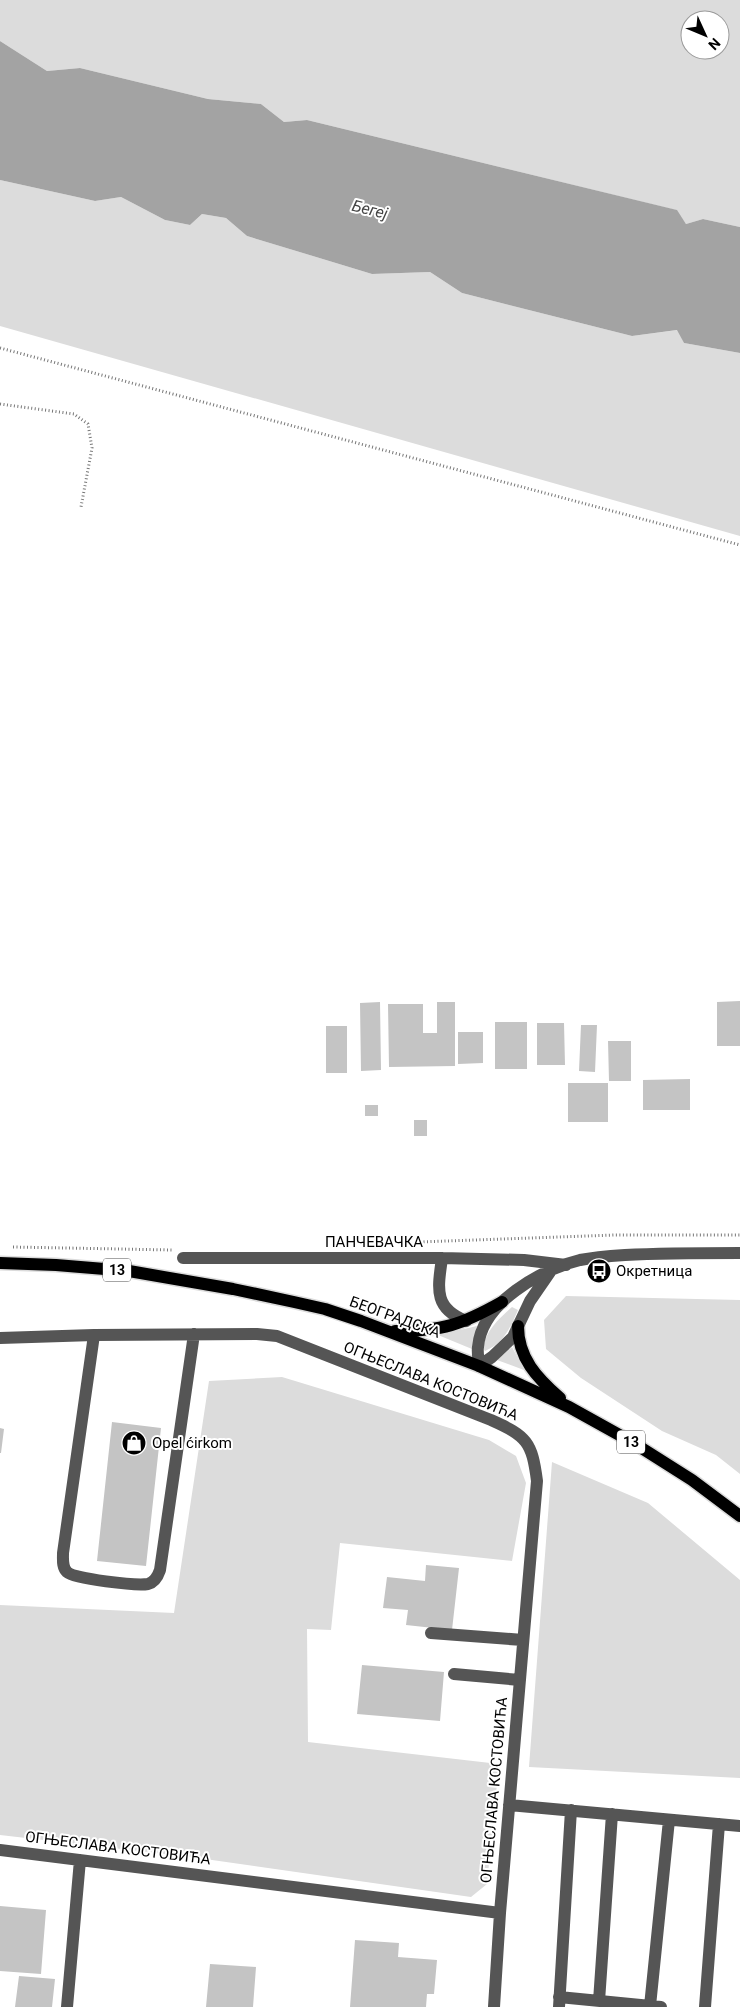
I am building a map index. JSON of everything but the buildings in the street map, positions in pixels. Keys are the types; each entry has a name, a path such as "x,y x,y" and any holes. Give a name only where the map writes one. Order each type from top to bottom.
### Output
{"main road":[{"name":"БЕОГРАДСКА","path":"0,1263 104,1268 224,1288 325,1309 479,1366 569,1407 632,1442 692,1480 740,1516"},
{"path":"388,1331 448,1328 466,1321 502,1302"},
{"path":"518,1326 520,1348 526,1361 535,1374 569,1407"}],"street":[{"name":"ПАНЧЕВАЧКА","path":"479,1366 478,1347 482,1334 502,1302 525,1284 566,1265 598,1257 740,1252"},
{"name":"ПАНЧЕВАЧКА","path":"183,1258 442,1258 524,1260 566,1265"},
{"path":"442,1258 438,1283 440,1299 453,1316 466,1321"},
{"path":"479,1366 506,1344 518,1326 530,1300 551,1272"},
{"path":"94,1335 64,1544 63,1566 67,1572 76,1577 150,1584 157,1578 160,1570 194,1334"},
{"name":"ОГЊЕСЛАВА КОСТОВИЋА","path":"0,1338 194,1334 277,1336 491,1420 510,1429 530,1447 537,1481 500,1913 494,2007"},
{"path":"431,1633 523,1640"},
{"path":"454,1674 520,1680"},
{"path":"509,1805 740,1826"},
{"path":"571,1810 559,2002 599,2001 656,2006 670,1820"},
{"path":"599,2001 612,1814"},
{"path":"705,2007 719,1824"},
{"name":"ОГЊЕСЛАВА КОСТОВИЋА","path":"0,1850 500,1913"},
{"path":"67,2007 80,1860"}],"path":[{"path":"0,348 740,544"},
{"path":"0,404 74,414 88,424 92,448 81,507"}],"shaded area":[{"path":"0,0 740,0 740,227 703,219 686,224 676,210 307,120 284,122 261,104 208,99 80,68 47,71 0,41"},
{"path":"0,180 95,201 121,197 165,220 190,225 202,214 226,218 247,236 372,274 430,272 462,293 632,336 678,330 684,343 740,353 740,536 0,326"},
{"path":"566,1296 740,1300 740,1474 716,1455 662,1431 581,1378 546,1349 544,1320"},
{"path":"512,1307 518,1310 509,1329 497,1344 485,1351 483,1348 490,1330"},
{"path":"477,1326 472,1349 438,1335"},
{"path":"512,1347 524,1370 497,1360"},
{"path":"282,1377 489,1440 516,1456 526,1483 512,1561 340,1543 331,1630 307,1629 308,1742 499,1764 487,1884 471,1897 191,1857 0,1835 0,1605 174,1613 209,1381"},
{"path":"552,1462 648,1503 740,1580 740,1778 529,1767"}],"water":[{"name":"Бегеј","path":"0,41 47,71 80,68 208,99 261,104 284,122 307,120 677,210 686,224 703,219 740,227 740,353 684,343 677,330 632,336 462,293 430,272 372,274 247,236 226,218 202,214 190,225 165,220 121,197 95,201 0,180"}],"place":[{"name":"Окретница","path":"599,1271"},
{"name":"Opel ćirkom","path":"134,1443"}]}
